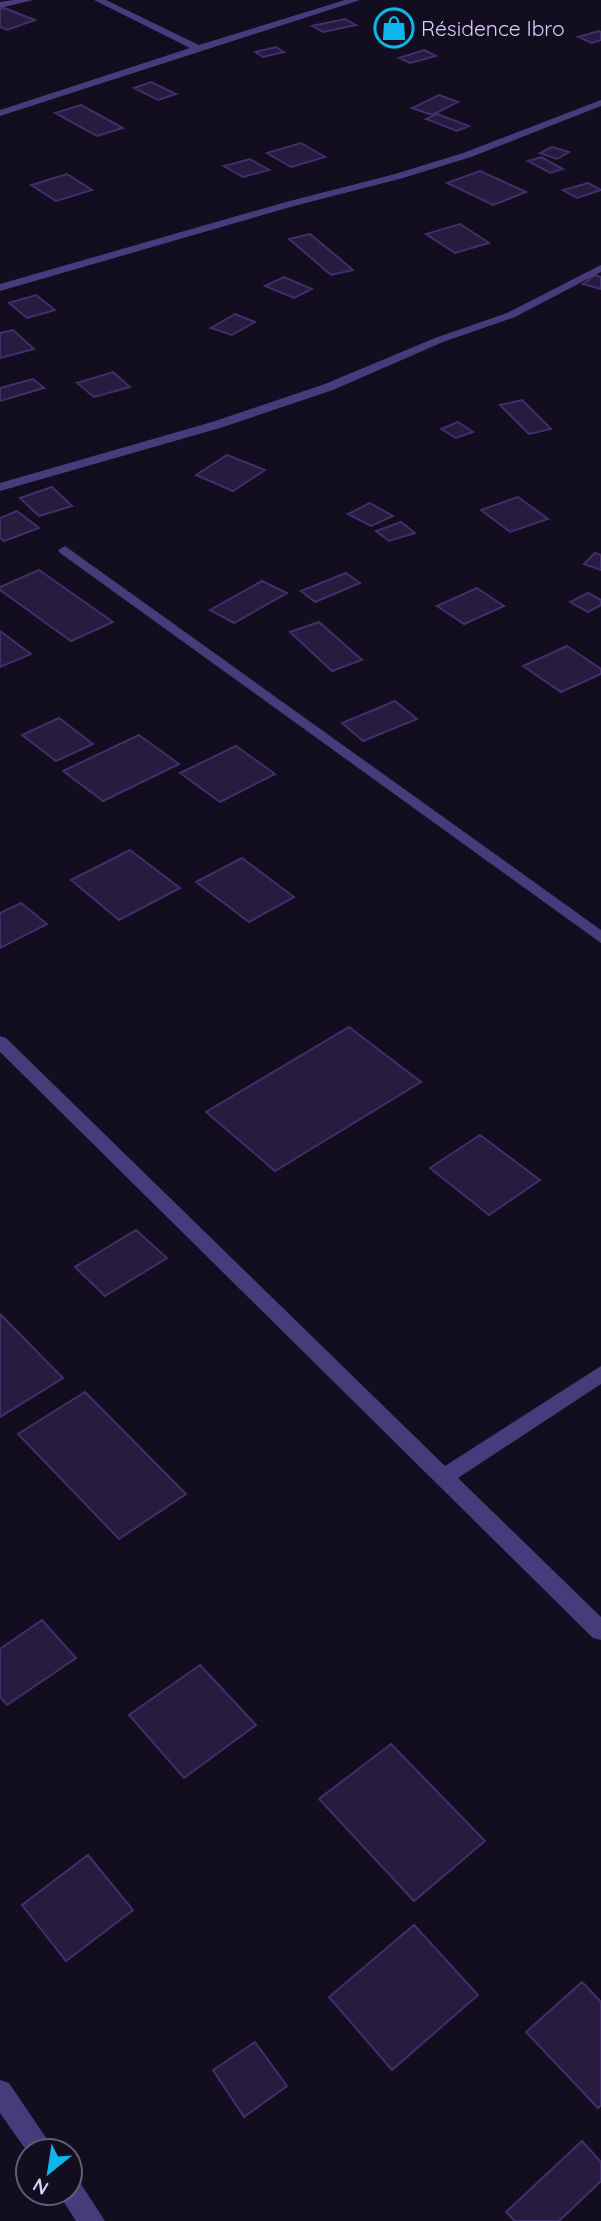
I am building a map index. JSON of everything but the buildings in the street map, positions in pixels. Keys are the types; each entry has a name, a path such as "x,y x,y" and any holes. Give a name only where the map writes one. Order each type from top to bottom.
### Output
{"street":[{"path":"0,5 28,0"},
{"path":"99,0 198,47"},
{"path":"0,113 198,47 355,0"},
{"path":"0,288 290,204 411,173 467,155 601,103"},
{"path":"0,487 216,425 329,387 439,340 511,315 601,268"},
{"path":"65,551 601,938"},
{"path":"0,1042 601,1631"},
{"path":"444,1477 601,1374"},
{"path":"0,2091 32,2137"}],"place":[{"name":"Résidence Ibro","path":"394,28"}]}
